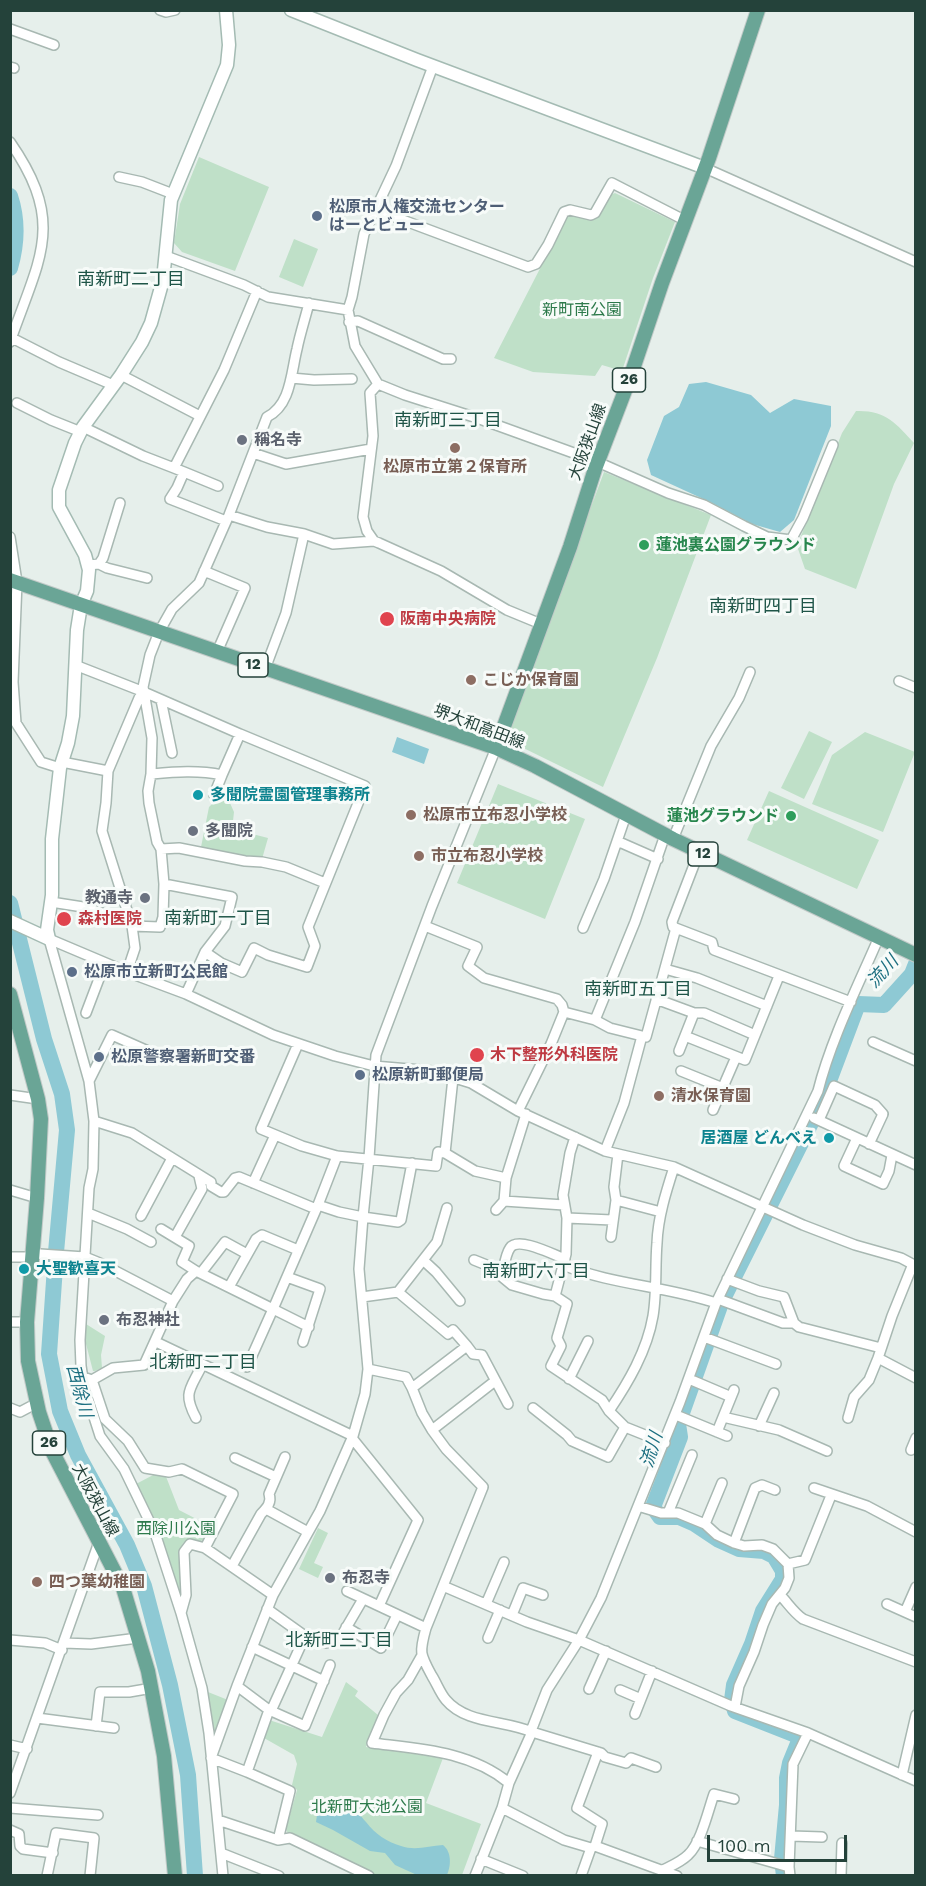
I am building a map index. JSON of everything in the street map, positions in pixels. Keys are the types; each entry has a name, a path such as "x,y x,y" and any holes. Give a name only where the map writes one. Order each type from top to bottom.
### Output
{"main road":[{"name":"大阪狭山線","path":"496,748 705,168 758,10"},
{"name":"堺大和高田線","path":"14,581 496,748 699,852 914,954"},
{"name":"大阪狭山線","path":"10,994 38,1099 41,1138 35,1255 27,1322 28,1361 37,1403 52,1451 123,1588 138,1638 152,1688 164,1756 175,1875"}],"street":[{"path":"160,10 166,12 175,10"},
{"path":"147,578 93,565 59,507 58,490 82,430 122,375 151,323 163,280 171,200 227,65 229,45 226,10"},
{"path":"291,10 705,168 915,262"},
{"path":"10,29 54,45"},
{"path":"433,66 396,166 364,234 348,310 355,346 378,384 598,462 668,493 704,505 767,537 791,540 803,518 833,446"},
{"path":"10,142 25,162 37,189 44,220 42,249 34,279 11,340 113,385"},
{"path":"119,177 142,182 173,194"},
{"path":"376,210 528,267 536,264 564,212 570,210 591,215 595,213 612,183 686,221"},
{"path":"166,256 268,297 348,310"},
{"path":"174,468 224,370 257,291"},
{"path":"51,902 83,908 131,923 160,927 163,917 164,884 160,849 149,802 152,738 143,687 150,655 159,632 172,609 199,583 267,417 277,412 288,392 309,303"},
{"path":"349,322 357,321 443,359 451,359"},
{"path":"122,375 200,416"},
{"path":"291,378 352,379"},
{"path":"374,541 367,531 363,517 373,436 370,393 378,384"},
{"path":"17,403 51,420 82,430 218,486"},
{"path":"253,453 286,464 371,449"},
{"path":"184,472 170,499 227,518 304,534 333,544 374,541 441,571 507,610 541,624"},
{"path":"120,503 103,558 93,565 81,605 77,630 73,716 61,765 52,839 51,902 47,922 47,937 89,1081 94,1121 93,1168 89,1188 84,1257 81,1366 105,1419 128,1441 145,1468 169,1472 183,1469 233,1494 205,1548"},
{"path":"266,669 286,613 304,534"},
{"path":"10,537 14,581 13,682 16,723 41,762 108,771"},
{"path":"204,572 245,588 217,652"},
{"path":"75,665 365,786 308,927 315,946 308,967 268,955 254,948 242,972 221,963 205,952"},
{"path":"595,1020 658,859 711,746 739,698 750,672"},
{"path":"899,681 915,688"},
{"path":"127,972 135,948 131,923 102,831 108,771 139,698 144,693"},
{"path":"161,700 172,753"},
{"path":"214,795 240,734"},
{"path":"211,1758 273,1595 320,1511 353,1437 365,1394 368,1369 359,1269 376,1055 424,926 496,748"},
{"path":"151,774 195,771 222,775"},
{"path":"583,928 604,879 626,815"},
{"path":"617,841 658,859"},
{"path":"160,849 179,848 245,861 262,862 286,867 325,883"},
{"path":"699,852 672,922 674,927 712,942 714,950 851,1002"},
{"path":"164,884 232,897 225,926 205,952 186,994"},
{"path":"10,921 105,963 186,994 273,1035 374,1066 432,1071 471,1083 522,1113 605,1151 674,1167 778,1214 855,1245 901,1258 914,1265 868,1380 854,1397 848,1418"},
{"path":"424,926 477,946 468,966 484,978 557,999 564,1012 522,1113 506,1178 504,1201 496,1210"},
{"path":"564,1012 595,1020 609,1028 646,1037 676,928"},
{"path":"813,1117 822,1074 879,937"},
{"path":"86,1012 105,963"},
{"path":"664,969 697,978 767,1006"},
{"path":"685,1036 745,1060 779,976"},
{"path":"656,999 694,1013 704,1013 755,1035"},
{"path":"679,1051 694,1013"},
{"path":"89,1081 112,1035 157,1055"},
{"path":"605,1151 624,1103 642,1036"},
{"path":"873,1042 915,1061"},
{"path":"298,1044 261,1129 302,1146 337,1156 436,1166 438,1152 445,1153 476,1171 506,1178"},
{"path":"713,1110 736,1057"},
{"path":"681,1071 723,1088"},
{"path":"445,1153 453,1078"},
{"path":"475,1875 547,1690 579,1640 601,1598 692,1380 708,1338 718,1300 763,1207 813,1117 834,1086 875,1105 883,1114 869,1144"},
{"path":"10,1095 38,1099"},
{"path":"813,1117 915,1165"},
{"path":"94,1121 132,1133 211,1182 211,1186 220,1192 224,1192 235,1178 239,1178 317,1207 398,1222 401,1220 412,1163"},
{"path":"253,1183 275,1135"},
{"path":"555,1296 564,1262 567,1218 563,1195 575,1137"},
{"path":"857,1138 844,1166 883,1184 889,1171 892,1155"},
{"path":"611,1237 616,1200 614,1187 618,1154"},
{"path":"247,1367 337,1156"},
{"path":"141,1216 172,1158"},
{"path":"609,1411 620,1395 646,1343 653,1316 661,1212 674,1167"},
{"path":"175,1237 202,1189 199,1176"},
{"path":"10,1190 37,1198"},
{"path":"616,1200 661,1212"},
{"path":"504,1201 564,1204"},
{"path":"362,1297 398,1292 437,1242 447,1208"},
{"path":"88,1213 128,1229 151,1242"},
{"path":"567,1218 612,1220"},
{"path":"161,1229 189,1246 182,1262 309,1327"},
{"path":"229,1287 256,1239 262,1235 298,1250"},
{"path":"88,1379 113,1368 144,1365 173,1301 187,1279 199,1272 225,1242 247,1254"},
{"path":"502,1276 510,1248 516,1244 529,1245 592,1276 718,1300 783,1323 794,1323"},
{"path":"10,1257 35,1255 84,1257 173,1301"},
{"path":"423,1260 460,1301"},
{"path":"474,1260 489,1266 512,1285 555,1296 567,1304 557,1338 561,1346 551,1366 602,1400 609,1411 625,1427 665,1443"},
{"path":"287,1276 320,1289 303,1342"},
{"path":"728,1280 784,1297 794,1323 798,1327 879,1353 915,1378"},
{"path":"398,1292 448,1334 453,1330 472,1354 482,1356 508,1404"},
{"path":"10,1322 27,1322"},
{"path":"708,1338 776,1364"},
{"path":"569,1379 588,1341"},
{"path":"156,1342 353,1437 418,1520 379,1606"},
{"path":"412,1388 467,1346"},
{"path":"196,1418 188,1396 202,1365"},
{"path":"368,1369 406,1377 432,1430 446,1449 483,1487 426,1628 421,1646 421,1657 408,1680 396,1693 372,1743 437,1751 476,1762 496,1772 509,1783"},
{"path":"88,1379 87,1396 100,1436 124,1469 155,1533 181,1613 201,1688 209,1733 223,1875"},
{"path":"692,1380 731,1393 717,1432"},
{"path":"432,1430 495,1381"},
{"path":"759,1426 774,1394"},
{"path":"10,1408 20,1412 37,1403"},
{"path":"533,1408 572,1441 608,1457 625,1427"},
{"path":"676,1415 726,1436"},
{"path":"723,1417 779,1430 827,1451"},
{"path":"911,1450 915,1438"},
{"path":"665,1513 692,1455"},
{"path":"232,1566 271,1499 269,1494 285,1457"},
{"path":"234,1458 276,1477"},
{"path":"705,1524 722,1483"},
{"path":"734,1543 755,1488 762,1485 775,1490"},
{"path":"814,1488 867,1506 915,1532"},
{"path":"788,1564 804,1560 830,1497"},
{"path":"638,1506 665,1513 678,1513 705,1524 717,1535 734,1543 744,1546 762,1545 773,1549 788,1564 789,1578 785,1588 772,1604 733,1706"},
{"path":"266,1509 308,1532"},
{"path":"10,1793 99,1542"},
{"path":"181,1613 186,1595 184,1552 190,1544 205,1548 273,1595"},
{"path":"486,1604 504,1562"},
{"path":"443,1586 606,1651 733,1706 808,1733 915,1781"},
{"path":"904,1612 915,1587"},
{"path":"512,1615 523,1588 543,1595"},
{"path":"347,1591 426,1628"},
{"path":"780,1595 795,1614 803,1619 915,1662"},
{"path":"267,1609 309,1639 326,1643 339,1640 363,1599"},
{"path":"887,1604 915,1617"},
{"path":"488,1638 500,1610"},
{"path":"346,1627 381,1648 397,1615"},
{"path":"10,1640 63,1646 138,1638"},
{"path":"247,1772 270,1710 291,1666 309,1639"},
{"path":"252,1647 324,1681"},
{"path":"590,1689 606,1651"},
{"path":"421,1657 445,1699 464,1714 598,1752 605,1757 626,1763 631,1758 656,1767"},
{"path":"237,1686 270,1710 305,1726 330,1665"},
{"path":"635,1714 652,1671"},
{"path":"96,1726 100,1692 129,1692 152,1688"},
{"path":"620,1690 641,1699"},
{"path":"902,1775 915,1715"},
{"path":"37,1718 114,1728"},
{"path":"697,1841 786,1868 791,1836 794,1764 808,1733"},
{"path":"10,1745 27,1749"},
{"path":"581,1875 602,1824 577,1808 598,1752"},
{"path":"211,1758 290,1791 278,1840"},
{"path":"663,1870 689,1855 697,1841 714,1794 734,1799"},
{"path":"10,1808 98,1815"},
{"path":"502,1808 564,1840 593,1847 677,1875"},
{"path":"218,1820 278,1840 290,1838 369,1875"},
{"path":"10,1830 19,1834 20,1846 23,1849 53,1853"},
{"path":"46,1875 56,1833 94,1838 90,1875"},
{"path":"791,1836 822,1837"},
{"path":"841,1875 842,1843"},
{"path":"221,1853 279,1875"},
{"path":"482,1859 523,1875"}],"green space":[{"path":"199,157 269,187 235,271 182,252 174,243 180,204"},
{"name":"新町南公園","path":"615,193 675,222 653,278 622,371 602,365 595,376 533,372 494,358 567,216 574,213 594,218 604,209 610,195"},
{"path":"294,239 318,249 303,287 279,277"},
{"path":"856,411 882,415 901,429 914,443 894,484 856,589 805,569 797,546 842,433"},
{"path":"604,472 711,515 657,658 603,787 505,739"},
{"path":"809,731 832,742 804,799 781,788"},
{"path":"865,732 915,752 883,832 812,804 832,755"},
{"path":"498,784 585,819 545,919 457,883"},
{"name":"蓮池グラウンド","path":"769,791 879,840 857,889 747,840"},
{"path":"218,798 230,803 234,812 233,829 268,838 262,859 201,847 209,807"},
{"path":"86,1324 105,1336 101,1355 102,1368 95,1371 93,1371 85,1340"},
{"name":"西除川公園","path":"157,1473 165,1474 179,1510 208,1525 210,1529 206,1539 183,1543 181,1551 184,1594 179,1593 159,1530 136,1484"},
{"path":"318,1528 328,1533 314,1563 323,1567 318,1578 299,1569"},
{"name":"北新町大池公園","path":"346,1682 358,1691 355,1696 378,1715 366,1747 443,1758 426,1803 481,1824 462,1875 375,1875 288,1834 286,1829 297,1790 292,1785 297,1764 294,1755 264,1738 269,1720 322,1737"},
{"path":"208,1692 228,1700 214,1736"}],"water":[{"path":"706,382 751,395 770,413 794,399 831,406 831,426 794,520 780,532 752,524 651,475 647,460 664,416 679,407 689,384"},
{"path":"397,737 429,749 424,764 392,752"},
{"path":"338,1798 351,1804 373,1830 391,1842 412,1848 443,1845 450,1859 447,1875 417,1875 395,1865 385,1853 370,1851 316,1822 317,1815 321,1813 327,1815 331,1805"}],"waterway":[{"name":"西除川","path":"10,196 16,232 10,268"},
{"name":"西除川","path":"10,903 44,1039 62,1094 67,1130 49,1354 60,1411 78,1455 127,1545 144,1586 170,1685 188,1775 195,1876"},
{"name":"流川","path":"784,1876 782,1859 787,1778 799,1741 796,1735 735,1711 732,1700 734,1685 763,1611 783,1579 783,1571 774,1556 764,1551 739,1549 679,1517 660,1517 653,1507 680,1437 678,1424 721,1303 820,1105 858,1004 884,1005 912,974 916,964"}],"place":[{"name":"松原市人権交流センター はーとビュー","path":"317,216"},
{"name":"稱名寺","path":"242,440"},
{"name":"松原市立第２保育所","path":"455,448"},
{"name":"蓮池裏公園グラウンド","path":"644,545"},
{"name":"阪南中央病院","path":"387,619"},
{"name":"こじか保育園","path":"471,680"},
{"name":"多聞院霊園管理事務所","path":"198,795"},
{"name":"松原市立布忍小学校","path":"411,815"},
{"name":"蓮池グラウンド","path":"791,816"},
{"name":"多聞院","path":"193,831"},
{"name":"市立布忍小学校","path":"419,856"},
{"name":"教通寺","path":"145,898"},
{"name":"森村医院","path":"64,919"},
{"name":"松原市立新町公民館","path":"72,972"},
{"name":"木下整形外科医院","path":"477,1055"},
{"name":"松原警察署新町交番","path":"99,1057"},
{"name":"松原新町郵便局","path":"360,1075"},
{"name":"清水保育園","path":"659,1096"},
{"name":"居酒屋 どんべえ","path":"829,1138"},
{"name":"大聖歓喜天","path":"24,1269"},
{"name":"布忍神社","path":"104,1320"},
{"name":"布忍寺","path":"330,1578"},
{"name":"四つ葉幼稚園","path":"37,1582"}],"district":[{"name":"南新町二丁目","path":"131,280"},
{"name":"南新町三丁目","path":"448,421"},
{"name":"南新町四丁目","path":"763,607"},
{"name":"南新町一丁目","path":"218,919"},
{"name":"南新町五丁目","path":"638,990"},
{"name":"南新町六丁目","path":"536,1272"},
{"name":"北新町二丁目","path":"203,1363"},
{"name":"北新町三丁目","path":"339,1641"}]}
